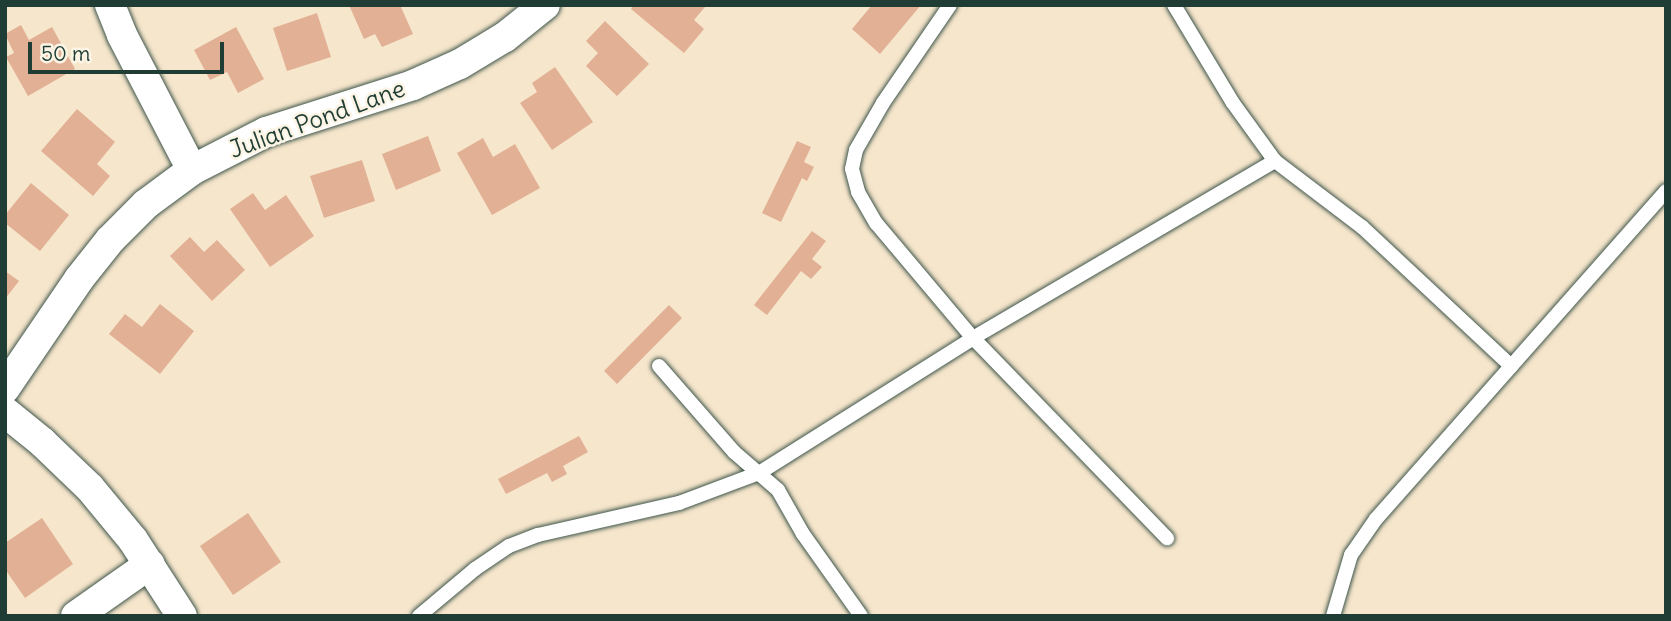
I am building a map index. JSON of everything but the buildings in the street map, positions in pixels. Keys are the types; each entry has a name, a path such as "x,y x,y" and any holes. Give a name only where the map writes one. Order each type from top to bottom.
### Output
{"street":[{"path":"110,5 122,35 192,170"},
{"name":"Julian Pond Lane","path":"5,388 79,279 110,240 146,204 192,170 266,132 413,85 460,64 505,37 545,5"},
{"path":"5,412 42,442 90,488 150,564 182,616"},
{"path":"76,616 150,564"}],"lane":[{"path":"950,5 883,103 856,150 852,169 858,192 876,223 974,338 1167,538"},
{"path":"1174,5 1233,103 1275,161 1362,227 1511,366"},
{"path":"419,616 475,569 509,546 538,535 679,503 759,473 974,338 1275,161"},
{"path":"1333,616 1351,555 1376,519 1666,191"},
{"path":"659,366 734,452 778,490 803,534 861,616"}]}
